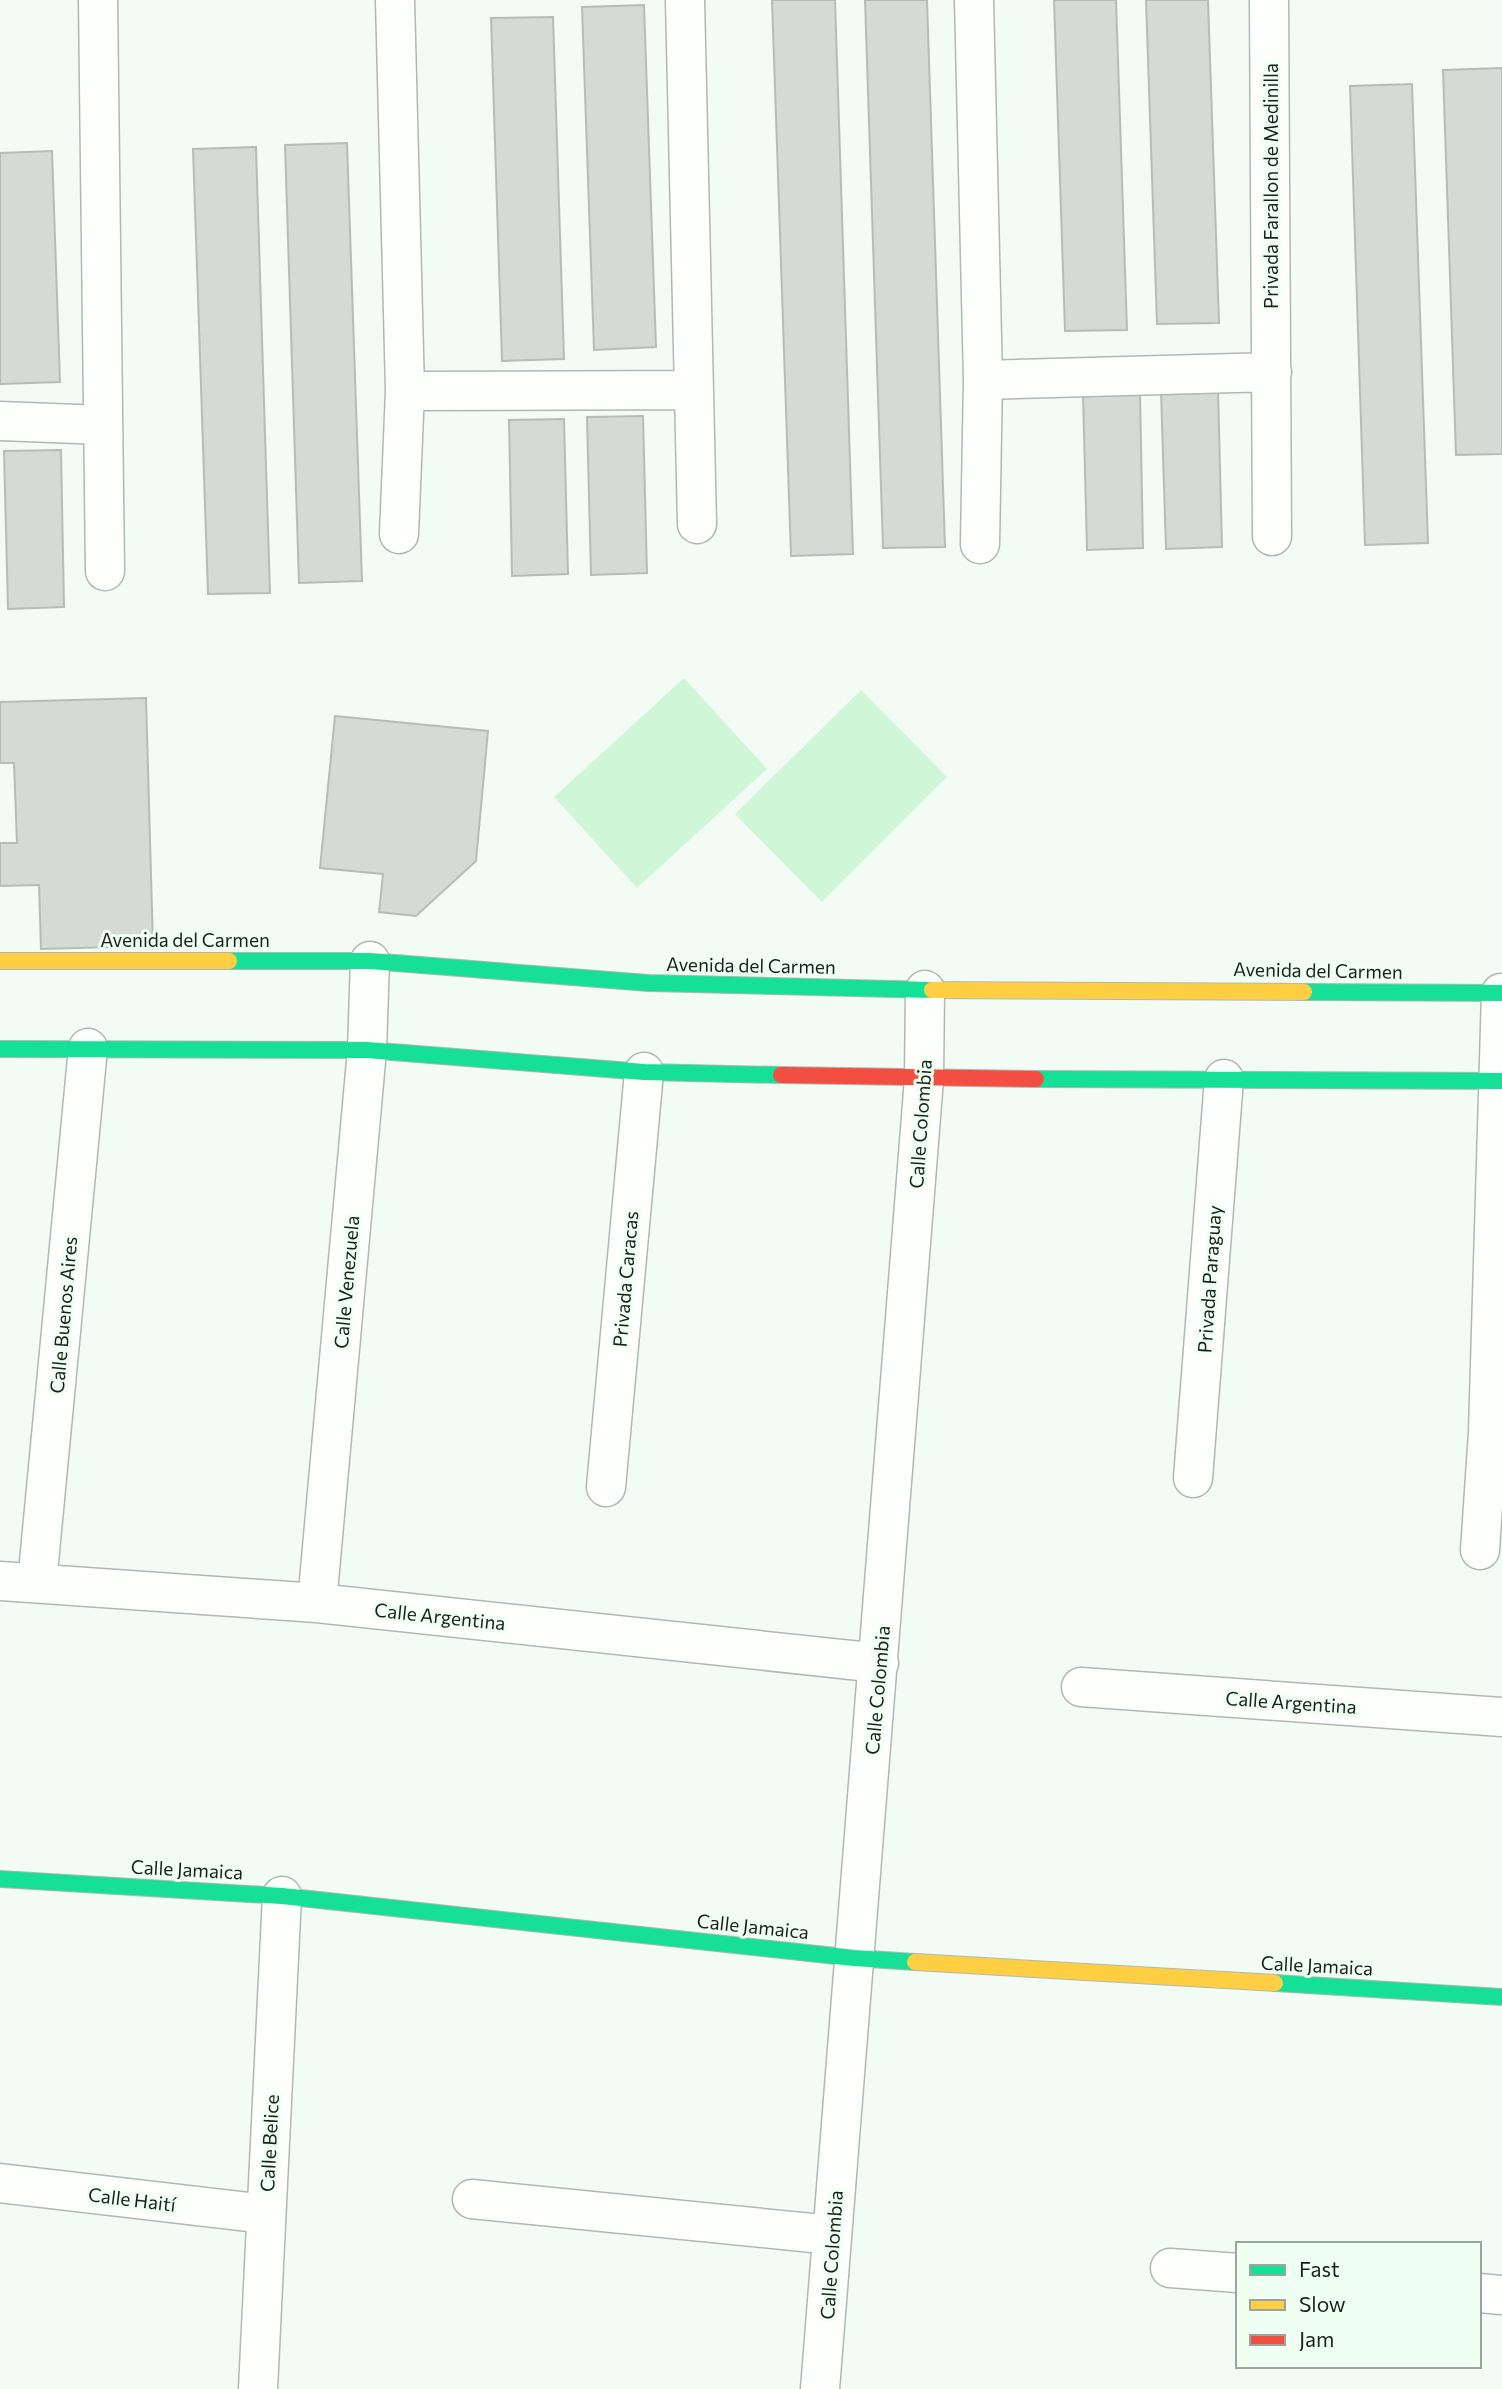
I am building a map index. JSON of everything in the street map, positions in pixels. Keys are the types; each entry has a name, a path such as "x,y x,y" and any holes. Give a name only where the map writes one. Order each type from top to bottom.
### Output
{"street":[{"path":"98,0 104,571"},
{"path":"395,0 405,391 399,534"},
{"path":"685,0 697,523"},
{"path":"974,0 982,380 981,544"},
{"name":"Privada Farallon de Medinilla","path":"1269,0 1272,536"},
{"path":"982,380 1272,372"},
{"path":"405,391 694,390"},
{"path":"0,421 103,425"},
{"name":"Avenida del Carmen","path":"0,961 370,961 648,983 925,990 1502,993"},
{"name":"Calle Venezuela","path":"317,1603 367,1050 370,961"},
{"name":"Calle Colombia","path":"820,2389 924,1079 925,990"},
{"path":"1480,1550 1495,1433 1502,993"},
{"name":"Calle Buenos Aires","path":"19,1582 88,1048"},
{"path":"0,1049 367,1050 644,1072 924,1079 1501,1081"},
{"name":"Privada Caracas","path":"606,1487 644,1072"},
{"name":"Privada Paraguay","path":"1193,1478 1224,1079"},
{"name":"Calle Argentina","path":"19,1582 317,1603 879,1663"},
{"name":"Calle Argentina","path":"1081,1686 1502,1717"},
{"name":"Calle Jamaica","path":"0,1879 282,1896 854,1958 1502,1997"},
{"name":"Calle Belice","path":"258,2389 282,1896"},
{"name":"Calle Haití","path":"0,2183 265,2214"},
{"path":"472,2199 832,2235"},
{"path":"1170,2268 1236,2273"},
{"path":"1481,2293 1502,2295"}],"green space":[{"path":"684,678 767,769 637,888 554,797"},
{"path":"861,690 947,777 822,902 735,814"}],"building":[{"path":"772,0 835,0 853,554 791,556"},
{"path":"865,0 927,0 945,547 883,548"},
{"path":"1054,0 1116,0 1127,330 1065,331"},
{"path":"1146,0 1208,0 1219,323 1157,324"},
{"path":"644,5 656,347 594,350 582,7"},
{"path":"553,17 564,359 502,361 491,18"},
{"path":"1502,68 1502,454 1456,455 1443,70"},
{"path":"1412,84 1428,543 1365,545 1350,86"},
{"path":"347,143 362,581 299,583 285,145"},
{"path":"256,147 270,593 208,594 193,149"},
{"path":"52,151 60,382 0,384 0,153"},
{"path":"1218,390 1222,547 1166,549 1161,391"},
{"path":"1140,393 1143,548 1087,550 1083,394"},
{"path":"643,416 647,573 591,575 587,417"},
{"path":"564,419 568,574 512,576 509,420"},
{"path":"61,450 64,607 8,609 4,451"},
{"path":"146,698 153,946 41,949 39,885 0,886 0,843 17,843 14,763 0,763 0,702"},
{"path":"335,716 488,731 476,861 416,916 379,912 383,874 320,868"}],"traffic: fast":[{"path":"229,961 370,961 648,983 932,990"},
{"path":"1304,992 1502,993"},
{"path":"0,1049 367,1050 644,1072 781,1075"},
{"path":"1036,1079 1502,1081"},
{"path":"0,1879 282,1896 854,1958 915,1962"},
{"path":"1275,1983 1502,1997"}],"traffic: slow":[{"path":"0,961 229,961"},
{"path":"932,990 1304,992"},
{"path":"915,1962 1275,1983"}],"traffic: jam":[{"path":"781,1075 1036,1079"}]}
